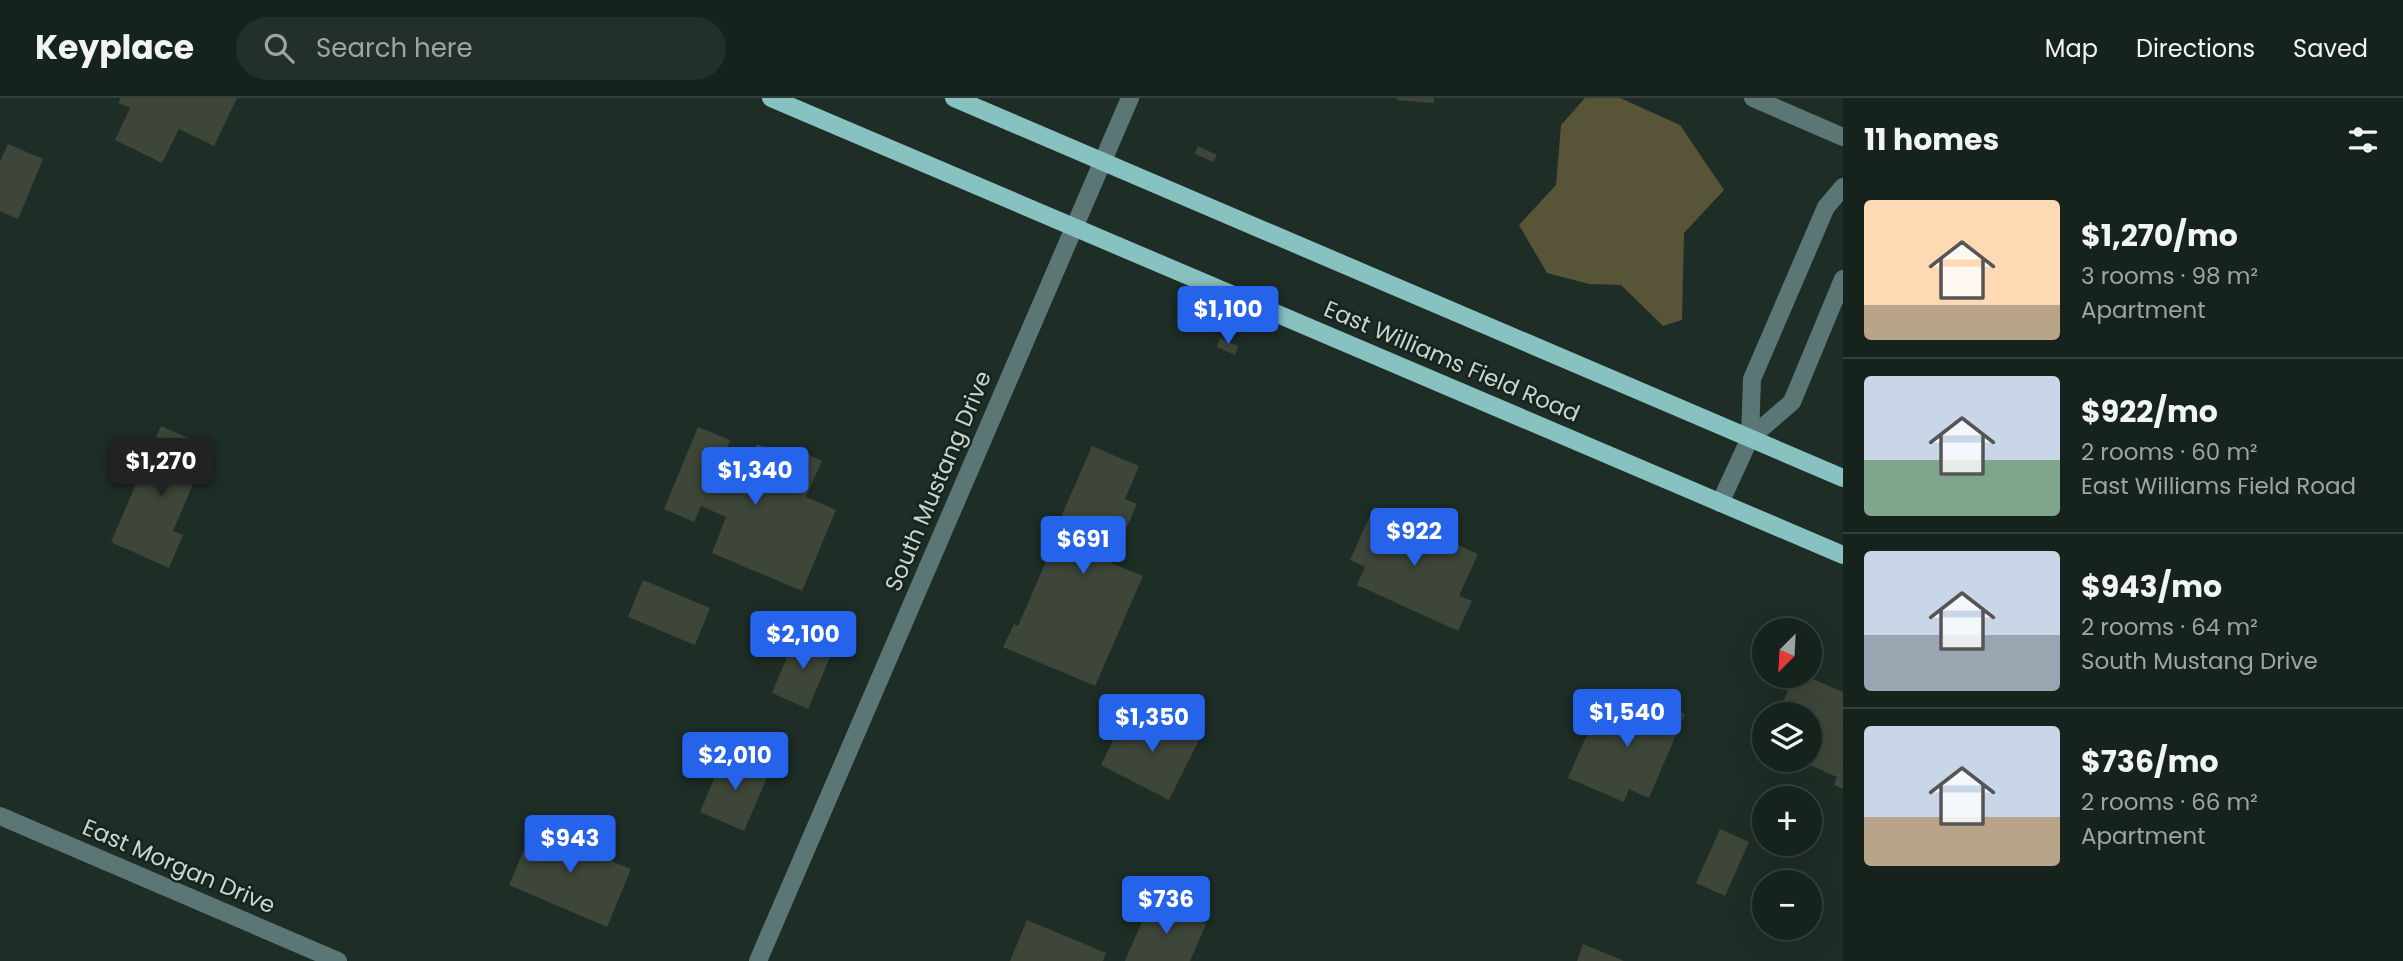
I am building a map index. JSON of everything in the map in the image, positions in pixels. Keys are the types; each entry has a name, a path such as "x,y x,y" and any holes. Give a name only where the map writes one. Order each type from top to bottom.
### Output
{"main road":[{"name":"East Williams Field Road","path":"771,98 1843,555"},
{"name":"East Williams Field Road","path":"954,98 1843,478"}],"street":[{"name":"South Mustang Drive","path":"758,961 1130,98"},
{"path":"1753,98 1843,137"},
{"path":"1720,503 1750,438 1752,379 1826,207 1843,187"},
{"path":"1750,438 1791,402 1843,279"},
{"name":"East Morgan Drive","path":"0,816 338,961"}],"shaded area":[{"path":"1585,98 1620,98 1680,125 1724,190 1684,233 1682,320 1663,326 1621,285 1589,284 1547,273 1519,225 1556,185 1561,125"}],"building":[{"path":"121,98 237,98 214,146 179,129 162,163 115,140 130,108 118,103"},
{"path":"1434,98 1434,103 1397,100"},
{"path":"8,144 43,159 18,219 0,211 0,162"},
{"path":"1198,146 1217,155 1213,162 1195,154"},
{"path":"1220,338 1238,346 1235,355 1217,347"},
{"path":"161,426 209,447 173,531 183,535 169,568 111,542"},
{"path":"698,427 730,440 724,455 748,465 757,444 802,462 805,453 822,461 806,497 836,510 802,591 712,553 726,517 701,506 694,522 664,509"},
{"path":"1092,446 1139,466 1125,499 1137,504 1111,563 1143,576 1095,686 1003,647 1014,624 1018,626 1048,557 1044,556"},
{"path":"1374,507 1478,554 1459,596 1472,601 1458,631 1357,585 1365,567 1350,560"},
{"path":"643,580 710,608 695,645 628,617"},
{"path":"797,633 834,648 808,709 772,693"},
{"path":"1822,683 1843,692 1843,789 1834,785 1837,777 1822,770 1822,702 1783,702 1789,688 1822,688"},
{"path":"1643,696 1685,714 1649,798 1629,789 1624,802 1568,778 1602,700 1635,714"},
{"path":"1145,711 1200,738 1169,800 1101,765 1121,724 1136,731"},
{"path":"725,753 770,771 744,831 700,812"},
{"path":"536,822 602,850 599,856 631,869 607,927 509,885"},
{"path":"1720,829 1749,842 1725,896 1696,883"},
{"path":"1151,901 1206,924 1190,961 1125,961"},
{"path":"1027,920 1106,953 1103,961 1010,961"},
{"path":"1583,944 1624,961 1577,961"}]}
